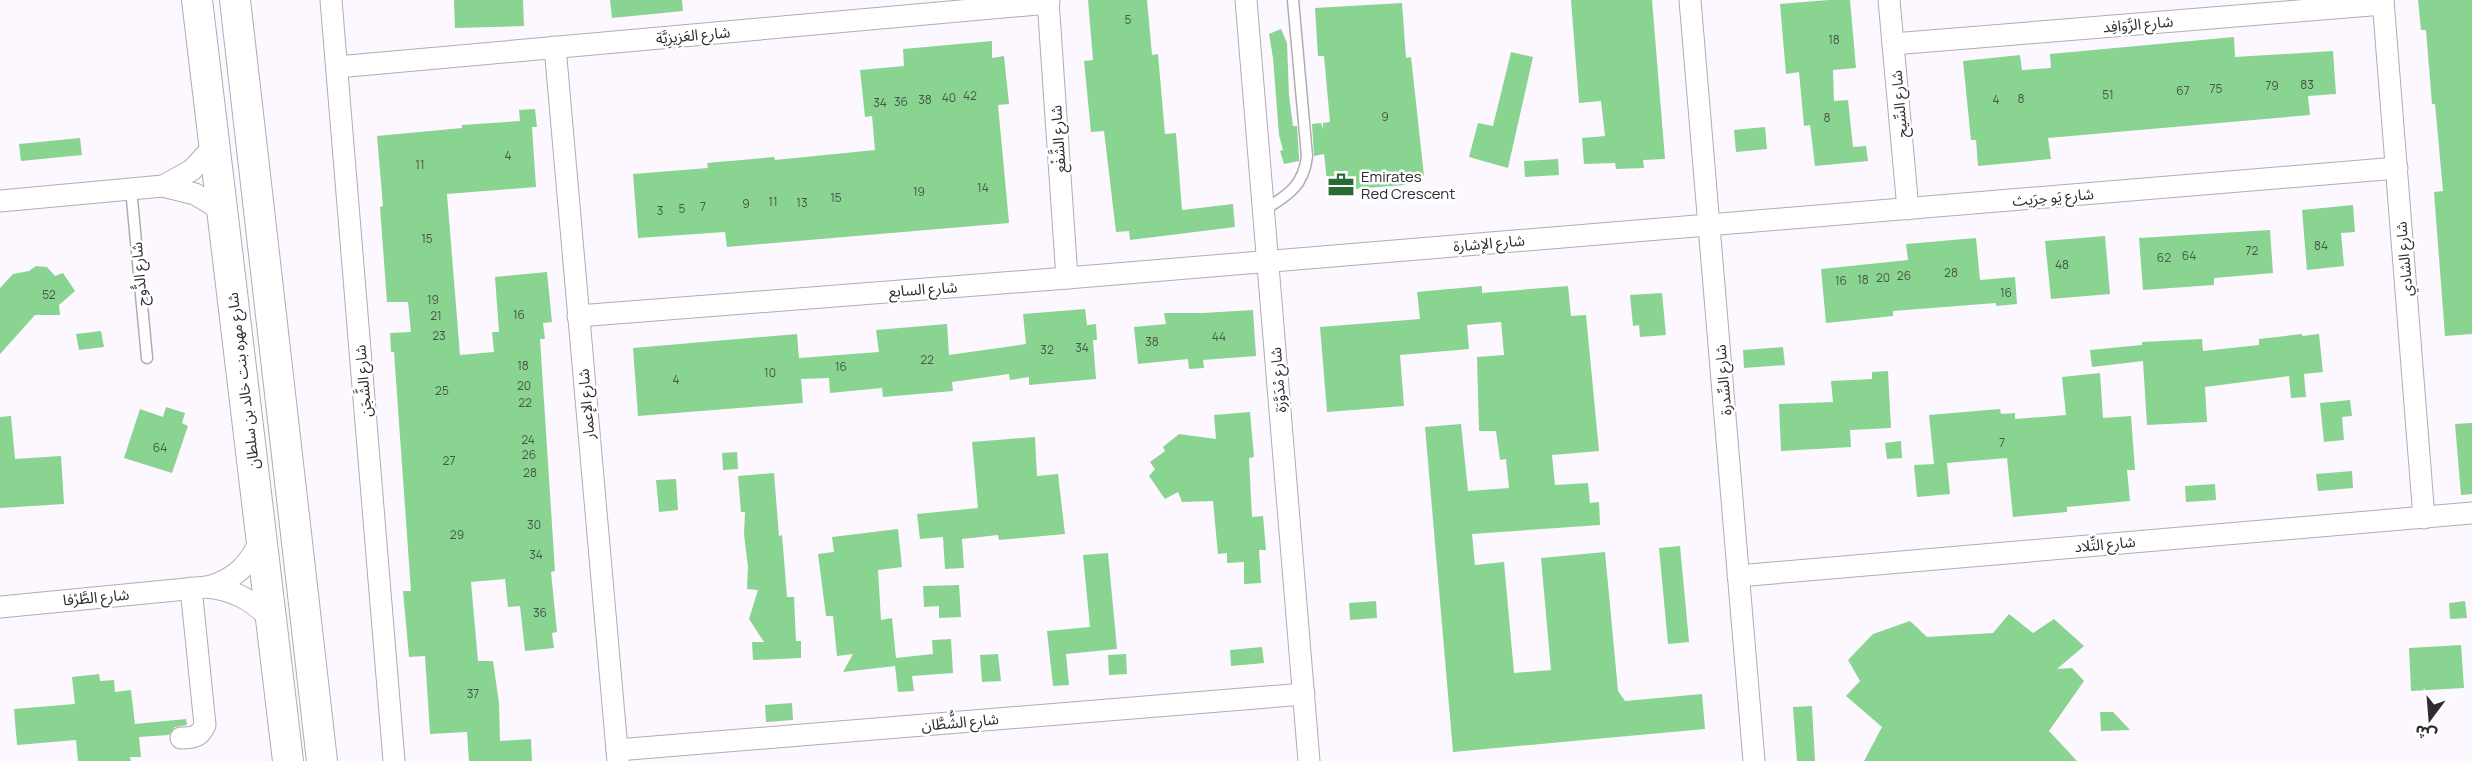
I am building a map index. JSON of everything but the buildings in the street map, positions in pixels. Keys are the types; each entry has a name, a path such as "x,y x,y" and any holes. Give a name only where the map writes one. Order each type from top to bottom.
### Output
{"street":[{"name":"شارع مهره بنت خالد بن سلطان","path":"197,0 288,761"},
{"path":"235,0 322,761"},
{"name":"شارع الشَّجَن","path":"331,0 394,761"},
{"name":"شارع مْدَوَّرَة","path":"1246,0 1310,761"},
{"name":"شارع السِّدرة","path":"1689,0 1754,761"},
{"name":"شارع السِّيح","path":"1889,0 1908,209"},
{"name":"شارع العَزِيزِيَّة","path":"337,67 1049,2"},
{"name":"شارع الشَّفْع","path":"1049,2 1067,278"},
{"name":"شارع الرَّوَافِد","path":"1893,44 2383,2"},
{"name":"شارع الشادي","path":"2383,2 2424,518"},
{"name":"شارع الإعمار","path":"555,47 617,755"},
{"path":"163,186 192,170 214,146"},
{"name":"شارع يَو حِرَيث","path":"1710,225 2397,168"},
{"path":"0,201 163,186 195,194 223,211"},
{"name":"شارع الإشارة","path":"1268,262 1710,225"},
{"name":"شارع السابع","path":"578,316 1268,262"},
{"name":"شارع التِّلاد","path":"1738,576 2472,513"},
{"name":"شارع الطَّرْفا","path":"199,588 235,575 251,559 261,538"},
{"path":"181,738 196,737 205,725 199,588"},
{"name":"شارع الطَّرْفا","path":"0,607 199,588 222,589 243,596 262,609 272,620"},
{"name":"شارع الشُّطَّان","path":"617,755 1304,694"}],"lane":[{"path":"1264,210 1291,194 1303,177 1306,166 1293,0"},
{"name":"شارع الدُّوح","path":"131,189 147,358"}],"place":[{"name":"Emirates Red Crescent","path":"1341,185"}]}
